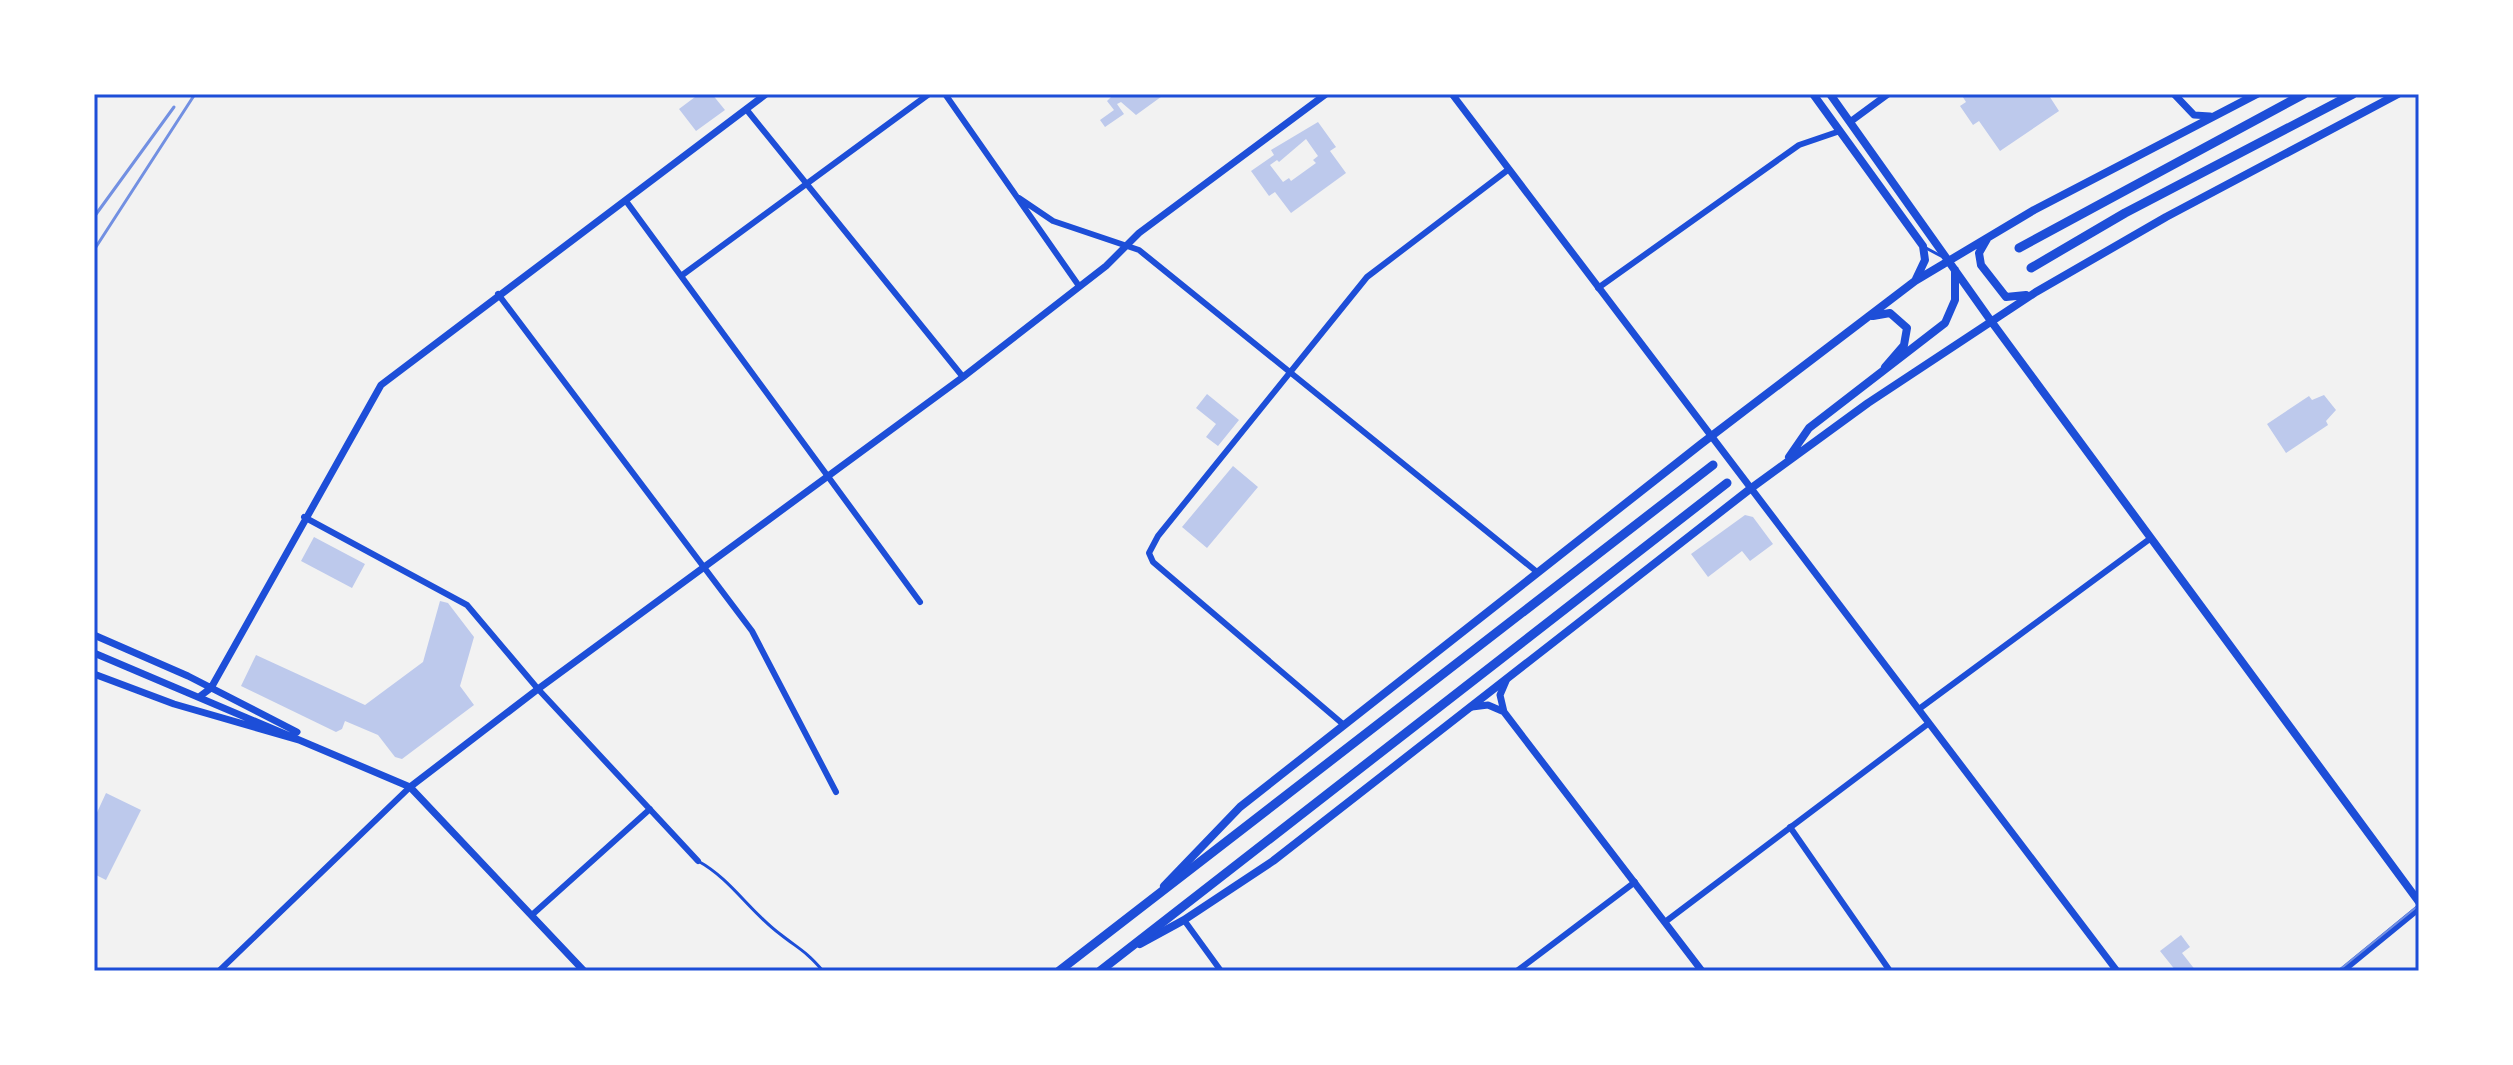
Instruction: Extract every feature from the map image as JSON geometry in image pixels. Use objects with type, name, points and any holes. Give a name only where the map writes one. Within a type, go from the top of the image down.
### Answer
[{"type":"main road","points":[[1813,94],[1923,246],[1925,260],[1915,281]]},
{"type":"main road","points":[[1830,94],[1991,321],[2419,905]]},
{"type":"main road","points":[[1153,898],[1227,819],[1537,572],[1915,281],[1990,235],[2257,94]]},
{"type":"main road","points":[[2019,248],[2304,94]]},
{"type":"main road","points":[[2031,268],[2125,213],[2353,94]]},
{"type":"main road","points":[[1129,950],[1184,920],[1273,861],[1750,489],[1991,321],[2166,217],[2398,94]]},
{"type":"main road","points":[[1990,235],[1982,246],[1980,260],[2001,293],[2011,299],[2036,292]]},
{"type":"main road","points":[[1784,464],[1809,428],[1945,323],[1955,300],[1955,270]]},
{"type":"main road","points":[[1852,328],[1879,313],[1890,313],[1904,322],[1907,335],[1904,345],[1876,378]]},
{"type":"main road","points":[[1059,971],[1713,465]]},
{"type":"main road","points":[[1100,971],[1727,483]]},
{"type":"street","points":[[199,697],[211,688],[304,517],[381,385],[766,94]]},
{"type":"street","points":[[681,276],[929,94]]},
{"type":"street","points":[[945,94],[1079,286]]},
{"type":"street","points":[[219,971],[410,787],[704,565],[963,377],[1129,244],[1326,94]]},
{"type":"street","points":[[1452,94],[2117,971]]},
{"type":"street","points":[[1850,122],[1888,94]]},
{"type":"street","points":[[2174,94],[2194,115],[2220,113]]},
{"type":"street","points":[[746,109],[963,377]]},
{"type":"street","points":[[1598,288],[1799,145],[1840,131]]},
{"type":"street","points":[[1344,725],[1150,557],[1158,536],[1367,277],[1509,169]]},
{"type":"street","points":[[1019,198],[1053,221],[1129,244],[1537,572]]},
{"type":"street","points":[[626,201],[830,475],[920,602]]},
{"type":"street","points":[[498,294],[752,631],[836,792]]},
{"type":"street","points":[[304,517],[456,596],[698,861]]},
{"type":"street","points":[[1919,709],[2151,538]]},
{"type":"street","points":[[94,635],[211,688],[291,728],[308,741]]},
{"type":"street","points":[[94,653],[308,741],[410,787],[584,971]]},
{"type":"street","points":[[94,674],[174,704],[279,737],[308,741]]},
{"type":"street","points":[[1507,679],[1500,695],[1504,712],[1702,971]]},
{"type":"street","points":[[1470,708],[1488,705],[1504,712]]},
{"type":"street","points":[[1665,922],[1929,723]]},
{"type":"street","points":[[533,914],[650,809]]},
{"type":"street","points":[[1790,827],[1890,971]]},
{"type":"street","points":[[1517,971],[1635,882]]},
{"type":"street","points":[[2342,971],[2419,905]]},
{"type":"street","points":[[1184,920],[1221,971]]},
{"type":"lane","points":[[1923,246],[1948,260]]},
{"type":"lane","points":[[698,861],[714,870],[780,934],[800,945],[823,971]]},
{"type":"building","points":[[699,94],[712,94],[725,110],[696,131],[679,109]]},
{"type":"building","points":[[1114,94],[1165,94],[1136,115],[1121,102],[1117,104],[1124,114],[1105,127],[1100,120],[1114,110],[1107,101]]},
{"type":"building","points":[[1961,94],[2048,94],[2059,111],[2000,151],[1979,121],[1973,125],[1960,106],[1966,102]]},
{"type":"building","points":[[1318,122],[1336,147],[1330,151],[1346,173],[1291,213],[1275,192],[1269,196],[1251,171],[1274,155],[1271,150]],"holes":[[[1306,139],[1318,156],[1313,160],[1316,163],[1291,181],[1289,178],[1283,182],[1270,165],[1277,160],[1279,162]]]},
{"type":"building","points":[[1207,394],[1239,420],[1218,446],[1206,437],[1216,424],[1196,408]]},
{"type":"building","points":[[2324,395],[2336,410],[2326,421],[2328,425],[2286,453],[2267,424],[2309,396],[2312,400]]},
{"type":"building","points":[[1233,466],[1258,487],[1207,548],[1182,527]]},
{"type":"building","points":[[1745,515],[1753,517],[1773,544],[1750,561],[1742,551],[1708,577],[1691,554]]},
{"type":"building","points":[[314,537],[365,564],[352,588],[301,561]]},
{"type":"building","points":[[440,601],[448,603],[474,637],[460,686],[474,705],[402,759],[395,757],[378,735],[345,721],[342,729],[336,732],[241,686],[256,655],[365,705],[423,662]]},
{"type":"building","points":[[106,793],[141,810],[106,880],[94,874],[94,819]]},
{"type":"building","points":[[2181,935],[2190,947],[2182,953],[2196,971],[2176,971],[2160,951]]},
{"type":"tram line","points":[[2338,971],[2419,905]]},
{"type":"railway","points":[[94,250],[195,94]]},
{"type":"railway","points":[[94,217],[174,107]]}]
